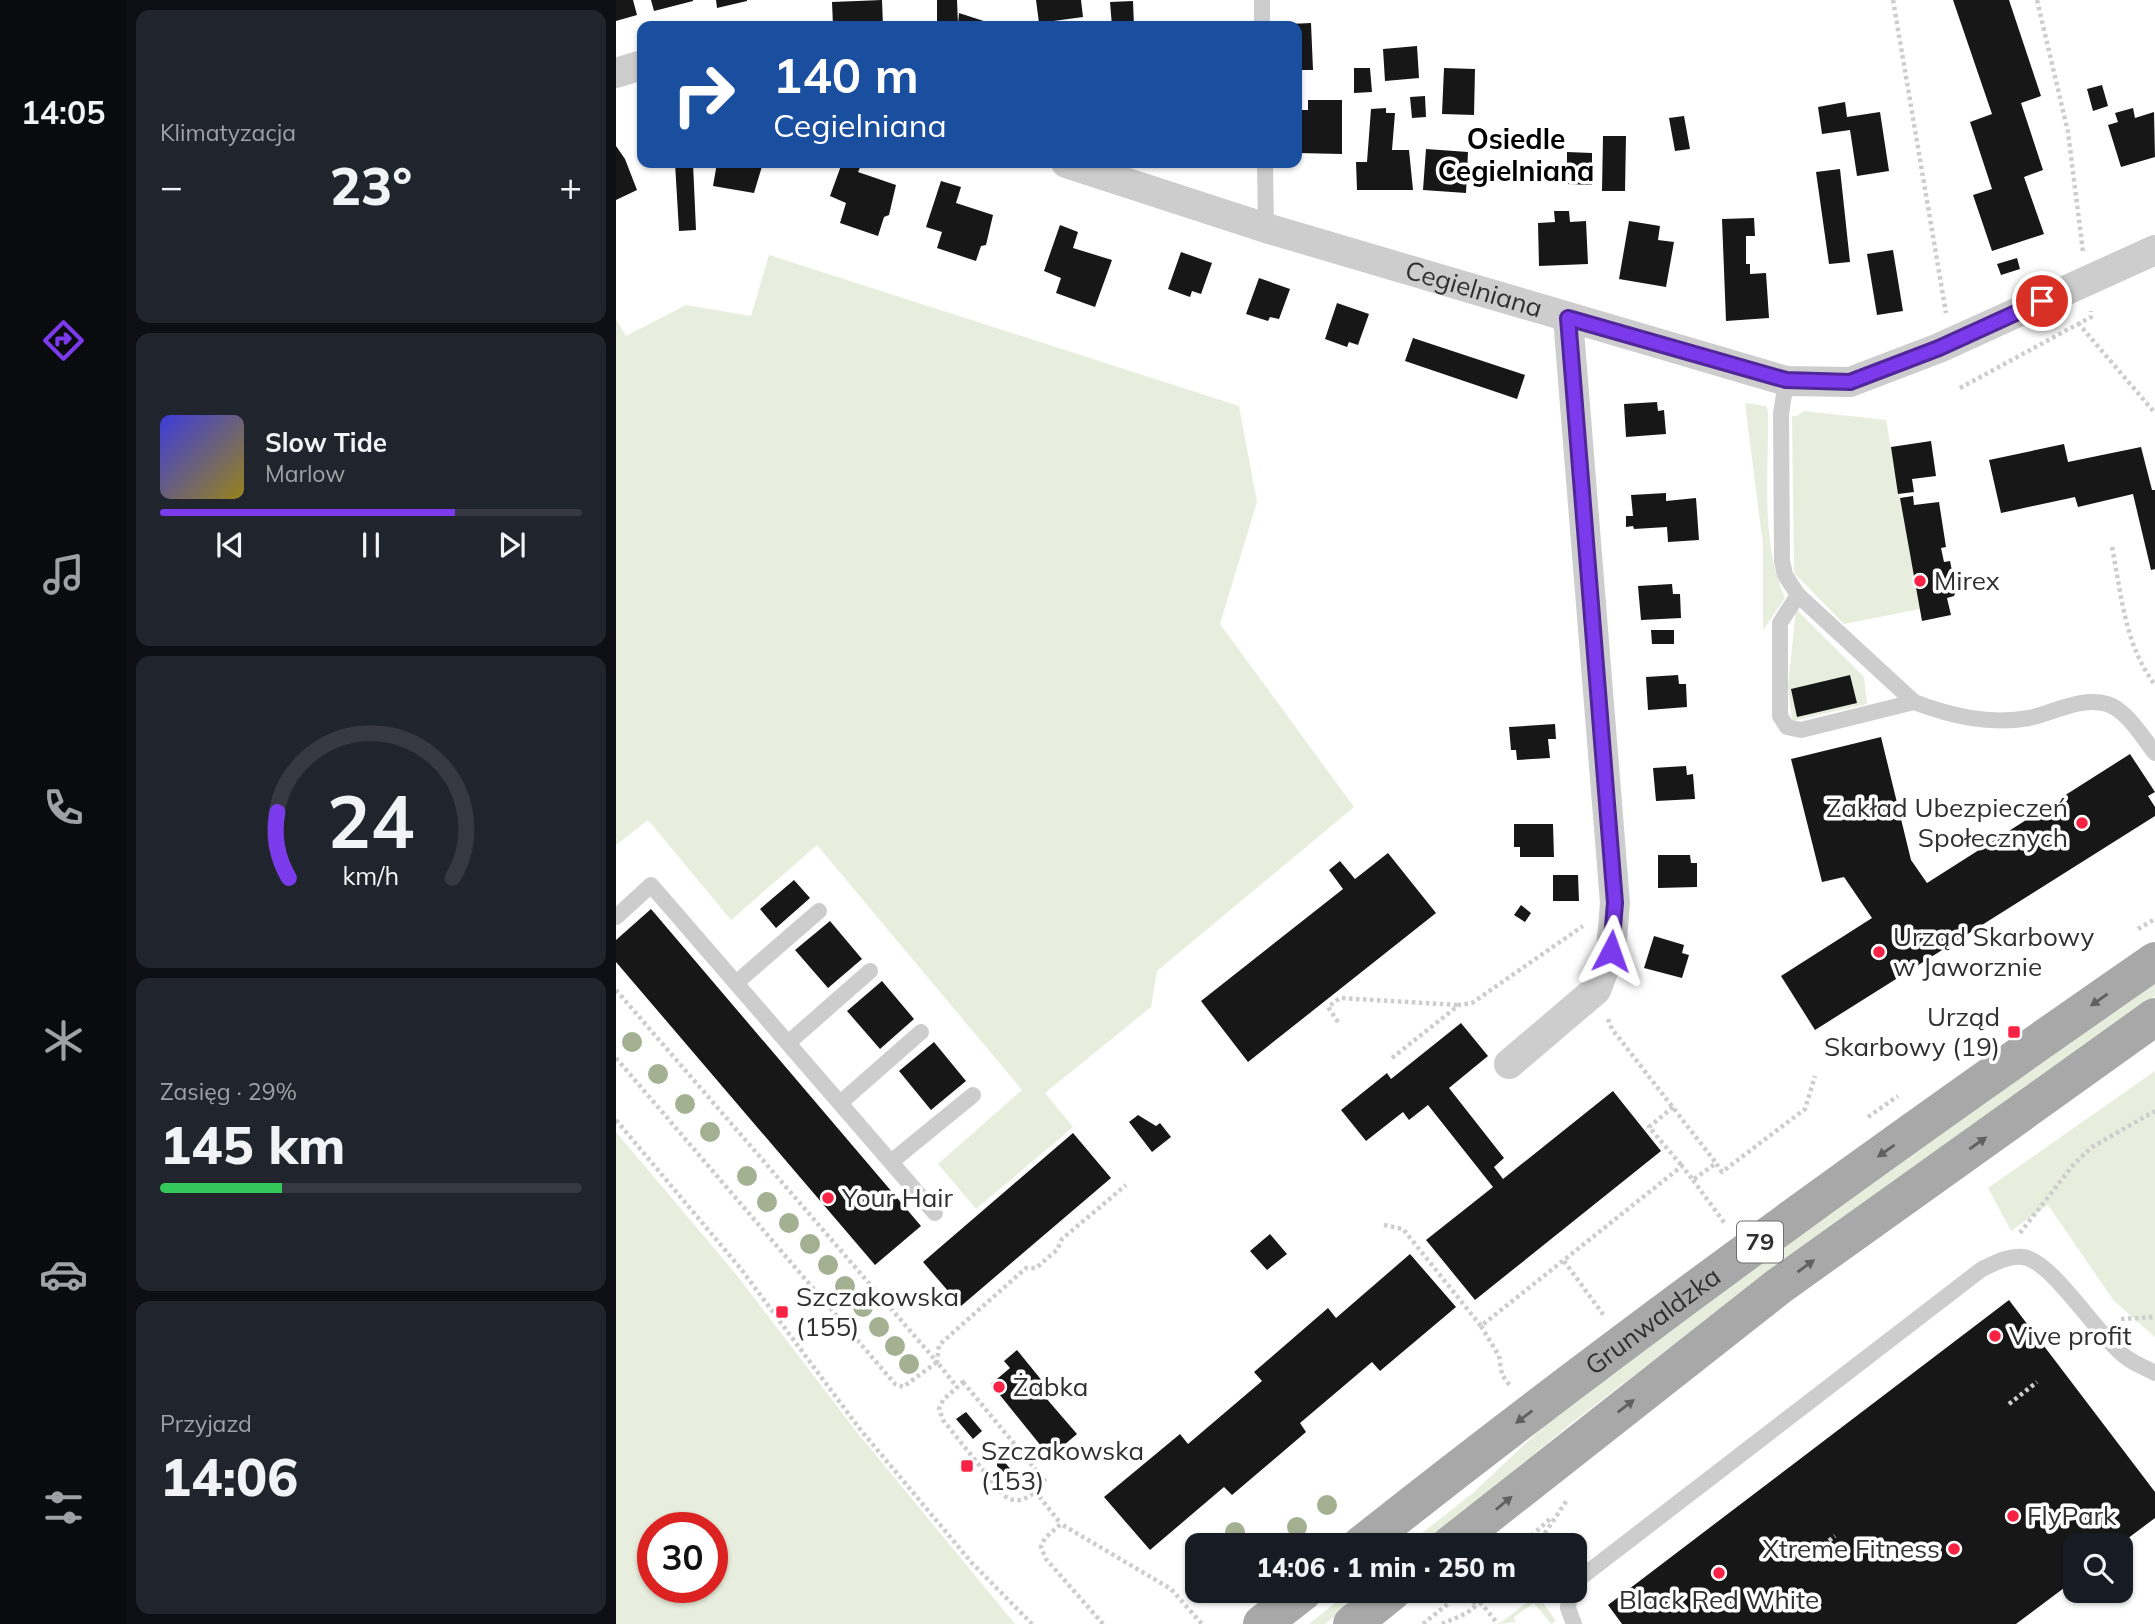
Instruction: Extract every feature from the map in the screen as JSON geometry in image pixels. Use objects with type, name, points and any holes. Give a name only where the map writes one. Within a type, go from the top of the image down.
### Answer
[{"type":"main road","name":"Grunwaldzka","points":[[1376,1533],[1532,1411],[1743,1255],[2155,961]]},
{"type":"main road","name":"Grunwaldzka","points":[[1465,1533],[1768,1294],[2155,1017]]},
{"type":"main road","points":[[1262,1624],[1289,1603]]},
{"type":"main road","points":[[1352,1624],[1378,1603]]},
{"type":"street","points":[[616,73],[637,67]]},
{"type":"street","name":"Cegielniana","points":[[1081,168],[1266,228],[1786,380],[1850,382],[2089,292],[2155,250]]},
{"type":"street","points":[[1509,1064],[1596,990],[1611,951],[1615,903],[1568,318]]},
{"type":"lane","points":[[1262,0],[1262,21]]},
{"type":"lane","points":[[1265,168],[1266,228]]},
{"type":"lane","points":[[1786,380],[1781,414],[1782,553],[1785,575],[1798,594],[1914,702],[1946,714],[1992,721],[2029,718],[2093,701],[2110,704],[2130,722],[2155,753]]},
{"type":"lane","points":[[1798,594],[1780,623],[1780,716],[1787,727],[1801,730],[1914,702]]},
{"type":"lane","points":[[616,916],[651,886],[935,1213]]},
{"type":"lane","points":[[736,983],[819,911]]},
{"type":"lane","points":[[788,1044],[870,971]]},
{"type":"lane","points":[[840,1103],[921,1032]]},
{"type":"lane","points":[[891,1162],[973,1095]]},
{"type":"lane","points":[[1587,1573],[1960,1286],[2000,1260],[2022,1257],[2039,1263],[2089,1321],[2127,1358],[2155,1373]]},
{"type":"lane","points":[[1569,1603],[1574,1624]]},
{"type":"path","points":[[1893,0],[1951,342]]},
{"type":"path","points":[[1960,388],[2091,317],[2068,132],[2037,0]]},
{"type":"path","points":[[2078,323],[2155,413]]},
{"type":"path","points":[[2112,547],[2130,640],[2136,659],[2155,685]]},
{"type":"path","points":[[1338,1022],[1328,1007],[1340,998],[1459,1005],[1472,1003],[1591,921]]},
{"type":"path","points":[[616,990],[957,1387]]},
{"type":"path","points":[[1392,1058],[1459,1005]]},
{"type":"path","points":[[1612,1029],[1722,1172],[1805,1109],[1815,1076]]},
{"type":"path","points":[[616,1058],[895,1384],[904,1387],[937,1362],[939,1345],[1026,1268],[1036,1268],[1057,1250],[1062,1238],[1126,1185]]},
{"type":"path","points":[[1672,1107],[1649,1127],[1727,1227]]},
{"type":"path","points":[[2000,1260],[2074,1164],[2092,1147],[2155,1111]]},
{"type":"path","points":[[616,1120],[741,1269],[877,1449],[971,1563],[1032,1624]]},
{"type":"path","points":[[1693,1180],[1716,1163]]},
{"type":"path","points":[[1481,1326],[1682,1166]]},
{"type":"path","points":[[1384,1225],[1404,1229],[1481,1326],[1499,1356],[1502,1375],[1518,1396]]},
{"type":"path","points":[[1564,1261],[1612,1326]]},
{"type":"path","points":[[962,1382],[1046,1482],[1034,1491],[1024,1501],[1012,1501],[1003,1495],[943,1420],[939,1409],[943,1400],[962,1382]]},
{"type":"path","points":[[2009,1404],[2038,1382]]},
{"type":"path","points":[[1034,1491],[1061,1524],[1171,1589],[1202,1624]]},
{"type":"path","points":[[1535,1533],[1553,1517],[1543,1533]]},
{"type":"path","points":[[1061,1524],[1045,1538],[1041,1547],[1046,1559],[1103,1624]]},
{"type":"path","points":[[1807,1558],[1835,1536]]},
{"type":"path","points":[[1423,1624],[1449,1603]]},
{"type":"path","points":[[1442,1624],[1478,1604],[1498,1624]]},
{"type":"green space","points":[[769,255],[1239,406],[1257,502],[1220,624],[1354,807],[1157,971],[1151,1007],[1045,1093],[1073,1127],[976,1209],[938,1164],[1022,1090],[817,845],[731,920],[648,820],[616,845],[616,319],[626,336],[686,305],[751,316]]},
{"type":"green space","points":[[1745,403],[1766,406],[1768,412],[1769,530],[1777,576],[1785,598],[1763,630],[1763,545]]},
{"type":"green space","points":[[1804,411],[1886,420],[1920,609],[1844,624],[1794,573],[1792,416]]},
{"type":"green space","points":[[1796,609],[1864,677],[1867,704],[1792,721],[1788,686]]},
{"type":"green space","points":[[2155,981],[2155,996],[1732,1300],[1573,1422],[1438,1533],[1422,1533],[1474,1492],[1541,1429],[1723,1288]]},
{"type":"green space","points":[[2155,1071],[2155,1337],[2114,1301],[2048,1205],[2011,1231],[1988,1188]]},
{"type":"green space","points":[[616,1132],[735,1273],[856,1431],[1015,1624],[616,1624]]},
{"type":"green space","points":[[1335,1603],[1351,1603],[1325,1624],[1309,1624]]},
{"type":"green space","points":[[1526,1603],[1534,1603],[1514,1617],[1516,1622],[1499,1624]]},
{"type":"green space","points":[[1534,1603],[1543,1603],[1556,1621],[1551,1624]]},
{"type":"building","points":[[616,0],[633,0],[637,15],[616,21]]},
{"type":"building","points":[[651,0],[693,0],[693,1],[654,11]]},
{"type":"building","points":[[716,0],[747,0],[747,1],[717,8]]},
{"type":"building","points":[[882,0],[883,21],[833,21],[832,2]]},
{"type":"building","points":[[937,0],[957,0],[958,21],[937,21]]},
{"type":"building","points":[[1036,0],[1081,0],[1083,17],[1039,21]]},
{"type":"building","points":[[1953,0],[2009,0],[2041,96],[2021,103],[2043,170],[2024,177],[2044,234],[1992,251],[1973,195],[1992,189],[1970,122],[1992,114]]},
{"type":"building","points":[[1133,1],[1134,21],[1112,21],[1110,2]]},
{"type":"building","points":[[959,13],[984,21],[958,21]]},
{"type":"building","points":[[1302,23],[1311,23],[1313,70],[1302,70]]},
{"type":"building","points":[[1417,46],[1419,78],[1385,81],[1383,49]]},
{"type":"building","points":[[1354,68],[1370,68],[1372,92],[1354,93]]},
{"type":"building","points":[[1444,68],[1475,69],[1474,115],[1442,114]]},
{"type":"building","points":[[2102,85],[2108,106],[2093,111],[2087,89]]},
{"type":"building","points":[[1425,96],[1426,117],[1412,118],[1410,97]]},
{"type":"building","points":[[1308,100],[1342,100],[1342,154],[1302,153],[1302,110],[1308,110]]},
{"type":"building","points":[[1845,102],[1847,117],[1880,112],[1889,171],[1857,176],[1850,130],[1822,134],[1818,107]]},
{"type":"building","points":[[1386,108],[1386,113],[1395,113],[1392,150],[1409,150],[1413,190],[1357,190],[1356,162],[1367,162],[1371,109]]},
{"type":"building","points":[[2133,108],[2135,118],[2154,112],[2155,157],[2121,167],[2108,125],[2118,122],[2115,113]]},
{"type":"building","points":[[1684,116],[1690,149],[1675,151],[1669,118]]},
{"type":"building","points":[[1603,136],[1626,136],[1625,191],[1602,191]]},
{"type":"building","points":[[616,146],[625,159],[637,190],[616,200]]},
{"type":"building","points":[[1426,149],[1468,152],[1466,193],[1423,190]]},
{"type":"building","points":[[1567,152],[1592,153],[1592,185],[1567,184]]},
{"type":"building","points":[[675,168],[693,168],[696,230],[679,231]]},
{"type":"building","points":[[716,168],[762,168],[754,193],[713,186]]},
{"type":"building","points":[[840,168],[860,168],[858,172],[896,185],[889,215],[884,217],[878,236],[840,223],[846,203],[830,196]]},
{"type":"building","points":[[1840,169],[1850,262],[1829,264],[1816,172]]},
{"type":"building","points":[[941,181],[961,187],[956,203],[993,215],[986,245],[981,246],[976,261],[937,248],[942,232],[926,227]]},
{"type":"building","points":[[1554,211],[1569,211],[1570,222],[1586,221],[1588,264],[1539,266],[1538,223],[1555,222]]},
{"type":"building","points":[[1754,218],[1755,236],[1746,236],[1746,264],[1750,264],[1750,274],[1766,273],[1769,318],[1726,321],[1722,219]]},
{"type":"building","points":[[1629,221],[1660,226],[1658,240],[1674,242],[1666,287],[1619,279]]},
{"type":"building","points":[[1060,225],[1078,232],[1073,248],[1112,260],[1095,307],[1056,293],[1061,278],[1044,271]]},
{"type":"building","points":[[1893,250],[1903,311],[1877,315],[1867,254]]},
{"type":"building","points":[[1181,252],[1212,263],[1201,294],[1192,291],[1190,297],[1168,289]]},
{"type":"building","points":[[2017,258],[2020,269],[2001,275],[1997,264]]},
{"type":"building","points":[[1259,278],[1290,289],[1279,319],[1270,317],[1268,321],[1246,314]]},
{"type":"building","points":[[1337,303],[1369,314],[1358,345],[1349,342],[1347,347],[1325,339]]},
{"type":"building","points":[[1413,338],[1525,375],[1517,399],[1405,361]]},
{"type":"building","points":[[1657,402],[1658,411],[1664,410],[1666,434],[1626,437],[1624,404]]},
{"type":"building","points":[[1931,441],[1936,476],[1912,479],[1914,492],[1898,494],[1891,447]]},
{"type":"building","points":[[2064,444],[2068,462],[2141,447],[2152,490],[2155,490],[2155,569],[2151,570],[2133,494],[2078,507],[2075,497],[2001,513],[1989,460]]},
{"type":"building","points":[[1666,493],[1666,501],[1696,498],[1699,540],[1668,542],[1667,527],[1626,527],[1626,516],[1633,516],[1631,495]]},
{"type":"building","points":[[1913,496],[1914,505],[1939,502],[1946,547],[1941,548],[1944,562],[1950,561],[1956,591],[1954,596],[1947,598],[1951,615],[1922,621],[1900,498]]},
{"type":"building","points":[[1672,584],[1673,594],[1680,594],[1681,618],[1641,620],[1638,586]]},
{"type":"building","points":[[1651,630],[1674,630],[1674,644],[1652,644]]},
{"type":"building","points":[[1678,675],[1679,684],[1686,684],[1687,707],[1648,710],[1646,677]]},
{"type":"building","points":[[1850,675],[1857,703],[1797,717],[1791,689]]},
{"type":"building","points":[[1555,724],[1556,739],[1548,739],[1550,758],[1517,760],[1516,750],[1511,750],[1509,727]]},
{"type":"building","points":[[1881,737],[1911,860],[1927,883],[2130,754],[2155,792],[2148,796],[2155,807],[2155,816],[1815,1030],[1781,976],[1872,918],[1844,877],[1822,882],[1791,759]]},
{"type":"building","points":[[1686,766],[1687,775],[1693,774],[1695,799],[1656,801],[1653,768]]},
{"type":"building","points":[[1514,824],[1553,824],[1554,857],[1520,857],[1520,847],[1514,847]]},
{"type":"building","points":[[1388,853],[1436,913],[1248,1062],[1201,1001],[1343,889],[1329,870],[1340,861],[1355,879]]},
{"type":"building","points":[[1658,855],[1690,855],[1691,863],[1697,863],[1697,887],[1658,888]]},
{"type":"building","points":[[1553,875],[1578,875],[1579,901],[1553,901]]},
{"type":"building","points":[[794,880],[810,898],[776,928],[760,909]]},
{"type":"building","points":[[1521,905],[1531,913],[1525,922],[1514,915]]},
{"type":"building","points":[[651,909],[921,1226],[875,1265],[616,962],[616,940]]},
{"type":"building","points":[[830,921],[862,959],[828,988],[795,950]]},
{"type":"building","points":[[1654,936],[1684,945],[1682,953],[1689,955],[1682,978],[1644,968]]},
{"type":"building","points":[[882,981],[914,1019],[880,1049],[847,1011]]},
{"type":"building","points":[[1461,1023],[1488,1056],[1449,1088],[1504,1158],[1494,1167],[1503,1179],[1613,1091],[1661,1151],[1475,1300],[1426,1240],[1493,1187],[1428,1105],[1409,1120],[1403,1112],[1366,1141],[1341,1110],[1387,1073],[1391,1079]]},
{"type":"building","points":[[934,1042],[966,1081],[931,1110],[899,1071]]},
{"type":"building","points":[[1138,1115],[1156,1126],[1160,1123],[1171,1137],[1152,1152],[1129,1122]]},
{"type":"building","points":[[1073,1133],[1111,1178],[961,1306],[923,1262]]},
{"type":"building","points":[[1270,1234],[1287,1254],[1267,1270],[1250,1251]]},
{"type":"building","points":[[1410,1254],[1456,1307],[1380,1371],[1372,1362],[1300,1423],[1306,1432],[1232,1495],[1224,1487],[1150,1550],[1104,1497],[1180,1434],[1188,1444],[1262,1381],[1254,1372],[1328,1308],[1336,1318]]},
{"type":"building","points":[[2009,1300],[2155,1492],[2155,1518],[2133,1534],[2063,1533],[2063,1589],[2016,1624],[1622,1624],[1608,1605]]},
{"type":"building","points":[[1017,1350],[1052,1393],[1046,1398],[1077,1434],[1050,1457],[991,1384],[1010,1368],[1004,1361]]},
{"type":"building","points":[[966,1412],[982,1431],[973,1439],[956,1419]]},
{"type":"building","points":[[1003,1460],[1012,1471],[1009,1477],[997,1466],[997,1463]]},
{"type":"place","name":"Mirex","points":[[1920,581]]},
{"type":"place","name":"Zakład Ubezpieczeń Społecznych","points":[[2082,823]]},
{"type":"place","name":"Urząd Skarbowy w Jaworznie","points":[[1879,952]]},
{"type":"place","name":"Urząd Skarbowy (19)","points":[[2014,1032]]},
{"type":"place","name":"Your Hair","points":[[828,1198]]},
{"type":"place","name":"Szczakowska (155)","points":[[782,1312]]},
{"type":"place","name":"Vive profit","points":[[1995,1336]]},
{"type":"place","name":"Żabka","points":[[999,1387]]},
{"type":"place","name":"Szczakowska (153)","points":[[967,1466]]},
{"type":"place","name":"FlyPark","points":[[2013,1516]]},
{"type":"place","name":"Xtreme Fitness","points":[[1954,1549]]},
{"type":"place","name":"Black Red White","points":[[1719,1573]]},
{"type":"district","name":"Osiedle Cegielniana","points":[[1516,155]]},
{"type":"route","points":[[1611,951],[1615,903],[1568,318],[1786,380],[1850,382],[1939,348],[2042,301]]}]
